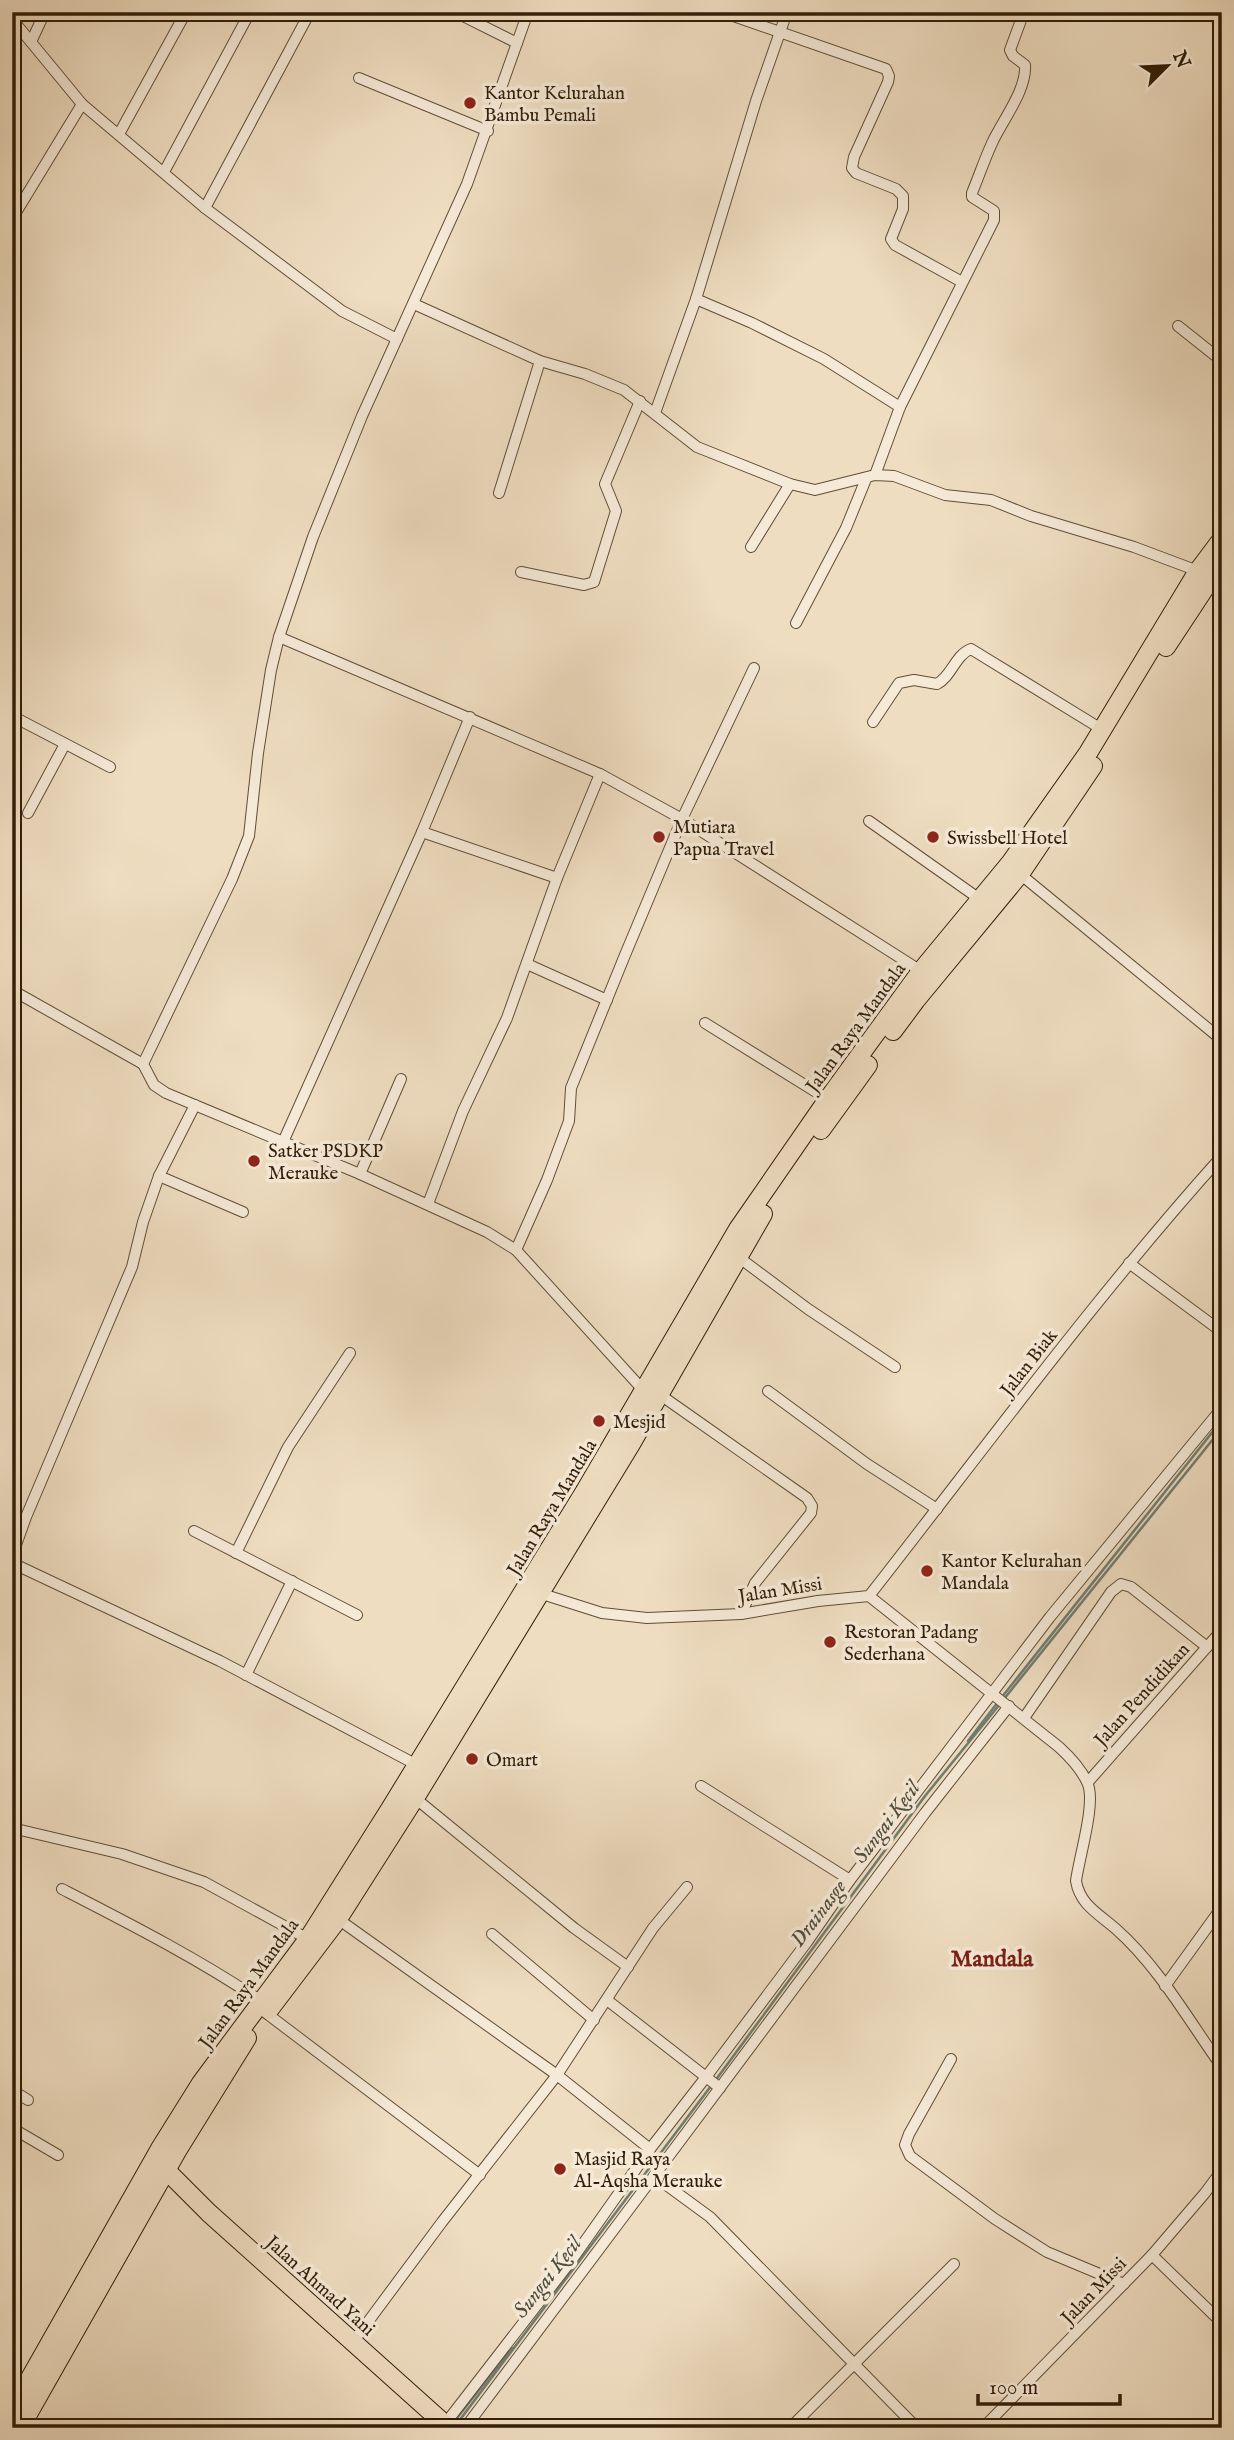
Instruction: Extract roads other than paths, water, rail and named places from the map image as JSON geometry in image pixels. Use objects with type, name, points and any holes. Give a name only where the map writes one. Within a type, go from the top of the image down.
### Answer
[{"type":"highway","name":"Jalan Raya Mandala","points":[[12,2410],[159,2168],[242,2045],[308,1939],[396,1813],[415,1798],[631,1444],[652,1393],[738,1229],[833,1103],[1020,874],[1080,786],[1198,571],[1222,539]]},
{"type":"highway","name":"Jalan Raya Mandala","points":[[264,2007],[338,1919],[396,1813],[417,1765],[833,1103],[921,971],[982,901],[1011,862],[1222,562]]},
{"type":"highway","name":"Jalan Raya Mandala","points":[[20,2428],[159,2168]]},
{"type":"highway","name":"Jalan Ahmad Yani","points":[[159,2168],[451,2426]]},
{"type":"street","points":[[31,41],[45,12]]},
{"type":"street","points":[[119,134],[186,12]]},
{"type":"street","points":[[164,172],[250,12]]},
{"type":"street","points":[[205,208],[310,12]]},
{"type":"street","points":[[455,12],[517,43]]},
{"type":"street","points":[[143,1063],[232,879],[248,836],[259,741],[279,637],[313,537],[462,195],[488,131],[528,12]]},
{"type":"street","points":[[722,12],[886,69],[888,82],[854,157],[852,168],[856,173],[896,189],[903,196],[903,209],[891,239],[895,245],[962,282]]},
{"type":"street","points":[[655,413],[696,299],[756,101],[787,12]]},
{"type":"street","points":[[796,623],[846,528],[900,407],[995,216],[992,208],[972,197],[972,193],[994,138],[1006,119],[1024,77],[1025,65],[1013,56],[1010,50],[1024,12]]},
{"type":"street","points":[[12,19],[82,104],[205,208],[342,311],[397,339]]},
{"type":"street","points":[[359,78],[488,131]]},
{"type":"street","points":[[12,219],[82,104]]},
{"type":"street","points":[[696,299],[824,359],[900,407]]},
{"type":"street","points":[[414,304],[540,361],[607,382],[640,401],[697,447],[790,484],[815,490],[870,477],[894,476],[945,495],[991,500],[1031,516],[1134,547],[1198,571]]},
{"type":"street","points":[[1178,326],[1222,361]]},
{"type":"street","points":[[499,493],[540,361]]},
{"type":"street","points":[[521,572],[584,585],[594,582],[616,511],[614,503],[607,495],[605,484],[640,401]]},
{"type":"street","points":[[751,547],[790,484]]},
{"type":"street","points":[[279,637],[600,774],[682,819],[921,971]]},
{"type":"street","points":[[873,722],[899,683],[914,680],[937,684],[963,653],[971,649],[1103,730]]},
{"type":"street","points":[[516,1250],[569,1121],[571,1088],[682,819],[754,668]]},
{"type":"street","points":[[12,716],[110,767]]},
{"type":"street","points":[[283,1142],[470,718]]},
{"type":"street","points":[[28,813],[65,744]]},
{"type":"street","points":[[428,1204],[463,1111],[507,1018],[557,878],[600,774]]},
{"type":"street","points":[[869,821],[982,901]]},
{"type":"street","points":[[422,832],[557,878]]},
{"type":"street","points":[[1020,874],[1222,1040]]},
{"type":"street","points":[[527,964],[607,1000]]},
{"type":"street","points":[[12,990],[143,1063],[159,1089],[428,1204],[487,1232],[516,1250],[652,1393],[807,1498],[813,1506],[811,1513],[755,1583],[741,1614]]},
{"type":"street","points":[[705,1023],[833,1103]]},
{"type":"street","points":[[360,1174],[401,1079]]},
{"type":"street","points":[[12,1556],[132,1267],[159,1176],[195,1105]]},
{"type":"street","name":"Jalan Biak","points":[[869,1596],[1033,1382],[1155,1230],[1222,1156]]},
{"type":"street","points":[[159,1176],[243,1212]]},
{"type":"street","points":[[737,1256],[808,1310],[895,1367]]},
{"type":"street","points":[[1129,1264],[1222,1332]]},
{"type":"street","points":[[236,1553],[288,1447],[349,1353]]},
{"type":"street","points":[[768,1391],[867,1464],[937,1509]]},
{"type":"street","points":[[451,2426],[650,2149],[713,2082],[925,1813],[1058,1607],[1222,1408]]},
{"type":"street","points":[[194,1531],[357,1615]]},
{"type":"street","points":[[12,1563],[246,1675],[417,1765]]},
{"type":"street","points":[[246,1675],[292,1581]]},
{"type":"street","points":[[1024,1718],[1111,1592],[1121,1584],[1131,1587],[1207,1647]]},
{"type":"street","name":"Jalan Missi","points":[[539,1593],[602,1613],[633,1618],[741,1614],[818,1601],[869,1596]]},
{"type":"street","points":[[869,1596],[1066,1753],[1088,1782],[1091,1798],[1076,1881],[1078,1892],[1085,1902],[1135,1948],[1222,2067]]},
{"type":"street","name":"Jalan Pendidikan","points":[[1088,1782],[1222,1630]]},
{"type":"street","points":[[451,2426],[654,2176],[713,2082],[850,1880],[1000,1699]]},
{"type":"street","points":[[701,1787],[850,1880]]},
{"type":"street","points":[[415,1798],[564,1920],[628,1967]]},
{"type":"street","points":[[12,1828],[122,1854],[204,1882],[308,1939]]},
{"type":"street","points":[[353,2342],[442,2222],[557,2076],[653,1928],[687,1887]]},
{"type":"street","points":[[62,1889],[215,1970],[480,2175]]},
{"type":"street","points":[[1165,1986],[1222,1907]]},
{"type":"street","points":[[338,1919],[557,2076],[650,2149]]},
{"type":"street","points":[[492,1934],[594,2020]]},
{"type":"street","points":[[607,2000],[713,2082]]},
{"type":"street","points":[[951,2059],[909,2134],[905,2145],[910,2156],[995,2220],[1047,2252],[1124,2284]]},
{"type":"street","points":[[12,2090],[28,2100]]},
{"type":"street","points":[[12,2128],[58,2155]]},
{"type":"street","name":"Jalan Missi","points":[[983,2428],[1152,2255],[1192,2210],[1222,2170]]},
{"type":"street","points":[[654,2176],[710,2217],[917,2428]]},
{"type":"street","points":[[1152,2255],[1222,2323]]},
{"type":"street","points":[[790,2428],[954,2264]]},
{"type":"waterway","name":"Sungai Kecil","points":[[1002,1697],[1222,1420]]},
{"type":"waterway","name":"Sungai Kecil","points":[[1004,1699],[1222,1428]]},
{"type":"waterway","name":"Sungai Kecil","points":[[968,1741],[998,1702]]},
{"type":"waterway","name":"Sungai Kecil","points":[[715,2081],[925,1796],[1000,1704]]},
{"type":"waterway","name":"Sungai Kecil","points":[[456,2425],[711,2086]]},
{"type":"waterway","name":"Sungai Kecil","points":[[457,2418],[512,2348]]},
{"type":"place","name":"Kantor Kelurahan Bambu Pemali","points":[[470,103]]},
{"type":"place","name":"Mutiara Papua Travel","points":[[659,837]]},
{"type":"place","name":"Swissbell Hotel","points":[[933,837]]},
{"type":"place","name":"Satker PSDKP Merauke","points":[[254,1161]]},
{"type":"place","name":"Mesjid","points":[[599,1421]]},
{"type":"place","name":"Kantor Kelurahan Mandala","points":[[927,1571]]},
{"type":"place","name":"Restoran Padang Sederhana","points":[[830,1642]]},
{"type":"place","name":"Omart","points":[[472,1759]]},
{"type":"place","name":"Masjid Raya Al-Aqsha Merauke","points":[[560,2169]]},
{"type":"district","name":"Mandala","points":[[992,1958]]},
{"type":"water label","name":"Drainasge","points":[[818,1913]]}]
